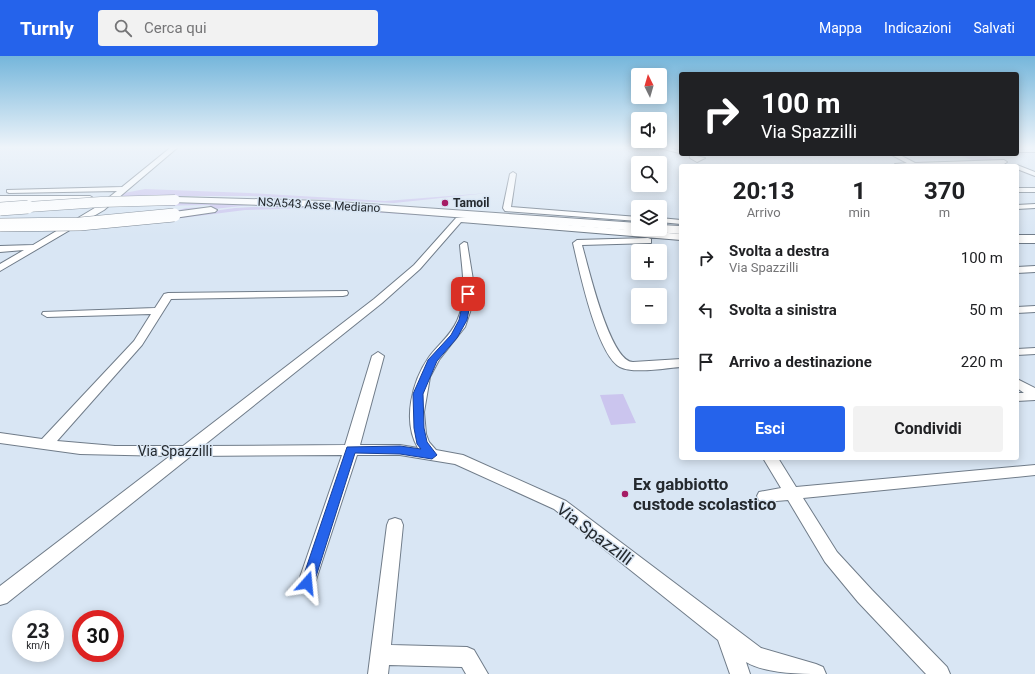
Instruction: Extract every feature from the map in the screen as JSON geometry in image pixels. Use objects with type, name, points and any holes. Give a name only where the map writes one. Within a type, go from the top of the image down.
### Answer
[{"type":"highway","name":"NSA543 Asse Mediano","points":[[0,208],[102,199],[264,198],[399,206],[631,223]]},
{"type":"highway","points":[[0,199],[102,199]]},
{"type":"highway","name":"NSA543 Asse Mediano","points":[[0,208],[178,199],[324,204],[631,226]]},
{"type":"highway","points":[[0,225],[80,224],[253,206],[324,204]]},
{"type":"highway","points":[[667,226],[679,227]]},
{"type":"highway","points":[[667,229],[679,230]]},
{"type":"highway","points":[[1019,235],[1035,236]]},
{"type":"highway","points":[[1019,239],[1035,239]]},
{"type":"street","points":[[0,268],[101,208],[140,177]]},
{"type":"street","points":[[512,177],[508,209],[631,218]]},
{"type":"street","points":[[9,191],[125,189]]},
{"type":"street","points":[[1019,190],[1035,190]]},
{"type":"street","points":[[1019,207],[1035,206]]},
{"type":"street","points":[[0,597],[378,301],[417,267],[459,220],[475,220],[677,238]]},
{"type":"street","points":[[667,221],[679,222]]},
{"type":"street","points":[[677,238],[576,243],[603,333],[621,362],[626,366],[679,362]]},
{"type":"street","points":[[432,455],[422,444],[419,428],[418,394],[433,360],[454,336],[465,315],[468,294],[464,245]]},
{"type":"street","points":[[0,249],[36,247]]},
{"type":"street","points":[[1019,270],[1035,269]]},
{"type":"street","points":[[46,444],[138,343],[151,324],[157,311],[168,296],[342,294]]},
{"type":"street","points":[[1019,310],[1035,309]]},
{"type":"street","points":[[47,314],[157,311]]},
{"type":"street","points":[[1019,352],[1035,351]]},
{"type":"street","points":[[307,583],[351,450],[378,356]]},
{"type":"street","points":[[1019,385],[1035,395]]},
{"type":"street","points":[[1019,397],[1035,395]]},
{"type":"street","name":"Via Spazzilli","points":[[0,438],[115,451],[187,452],[400,450],[458,458],[560,505],[756,657],[816,674]]},
{"type":"street","points":[[771,460],[832,557],[865,596],[940,674]]},
{"type":"street","points":[[765,496],[1035,470]]},
{"type":"street","points":[[395,525],[379,665],[467,657],[478,674]]},
{"type":"street","points":[[726,634],[740,674]]},
{"type":"shaded area","points":[[145,189],[385,201],[488,193],[394,203],[249,196],[120,196],[124,193]]},
{"type":"shaded area","points":[[196,201],[258,204],[162,215],[186,208],[209,207],[210,205],[147,206],[140,202]]},
{"type":"shaded area","points":[[312,206],[631,228],[631,232],[311,208],[245,210],[174,219],[177,216],[235,208]]},
{"type":"shaded area","points":[[667,231],[679,232],[679,236],[667,235]]},
{"type":"shaded area","points":[[623,394],[636,423],[611,425],[600,395]]},
{"type":"place","name":"Tamoil","points":[[445,203]]},
{"type":"place","name":"Ex gabbiotto custode scolastico","points":[[625,494]]},
{"type":"route","points":[[307,583],[351,450],[400,450],[432,455],[422,444],[417,404],[418,394],[433,360],[459,328],[467,308],[468,294]]}]
